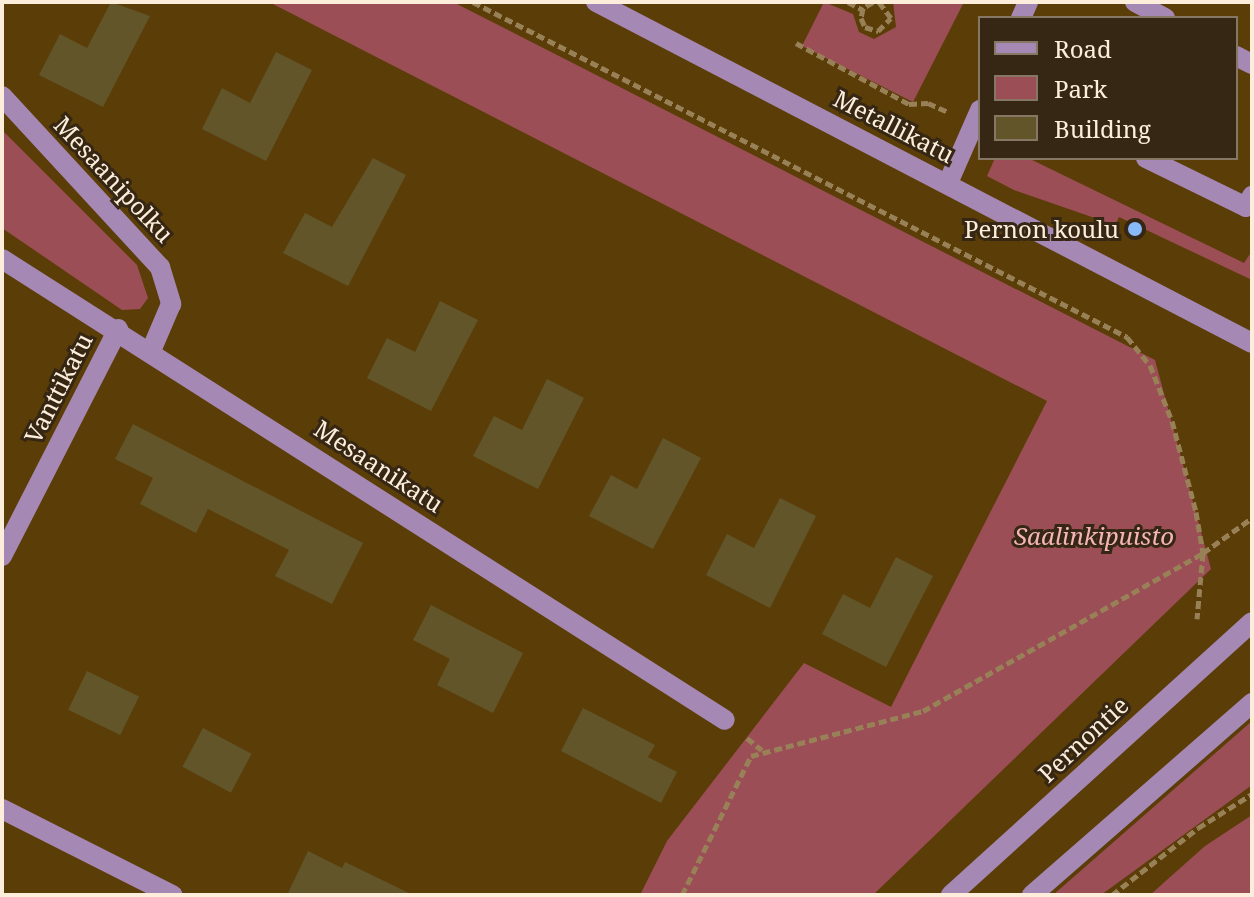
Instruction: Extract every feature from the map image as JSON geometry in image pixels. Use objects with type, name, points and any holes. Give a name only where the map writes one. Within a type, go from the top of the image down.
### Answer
[{"type":"street","name":"Metallikatu","points":[[596,2],[1252,343]]},
{"type":"street","points":[[1135,2],[1161,16]]},
{"type":"street","name":"Mesaanipolku","points":[[2,96],[160,267],[171,304],[151,351]]},
{"type":"street","points":[[948,183],[977,118]]},
{"type":"street","points":[[1150,160],[1246,207],[1252,196]]},
{"type":"street","name":"Mesaanikatu","points":[[2,259],[118,329],[725,720]]},
{"type":"street","name":"Vanttikatu","points":[[2,556],[118,329]]},
{"type":"street","name":"Pernontie","points":[[951,895],[1252,622]]},
{"type":"street","points":[[1032,895],[1252,703]]},
{"type":"street","points":[[2,809],[172,895]]},
{"type":"path","points":[[473,2],[1127,337],[1150,365],[1172,421],[1203,553],[1197,619]]},
{"type":"path","points":[[848,2],[863,10]]},
{"type":"path","points":[[863,10],[873,2]]},
{"type":"path","points":[[863,10],[865,27],[883,30],[891,18],[879,2]]},
{"type":"path","points":[[796,43],[909,104],[928,103],[977,118]]},
{"type":"path","points":[[682,895],[751,756],[923,711],[1203,553],[1252,518]]},
{"type":"path","points":[[1112,895],[1198,828],[1252,794]]},
{"type":"green space","name":"Saalinkipuisto","points":[[269,2],[453,2],[1155,360],[1211,569],[873,895],[640,895],[667,841],[804,663],[891,707],[1047,401]]},
{"type":"green space","points":[[824,2],[853,14],[859,32],[874,39],[896,27],[893,2],[964,2],[913,102],[802,46]]},
{"type":"green space","points":[[2,130],[137,265],[148,298],[140,309],[122,310],[2,228]]},
{"type":"green space","points":[[994,160],[1032,160],[1244,263],[1252,251],[1252,280],[1119,217],[1115,225],[1014,190],[987,176]]},
{"type":"green space","points":[[1252,721],[1252,785],[1101,895],[1053,895]]},
{"type":"green space","points":[[1252,815],[1252,895],[1150,895],[1205,846]]},
{"type":"building","points":[[111,2],[150,16],[103,107],[39,75],[60,34],[87,48]]},
{"type":"building","points":[[276,52],[312,70],[266,161],[202,129],[222,88],[250,103]]},
{"type":"building","points":[[373,158],[406,175],[348,286],[283,253],[305,213],[332,227]]},
{"type":"building","points":[[440,301],[478,320],[431,411],[367,378],[387,338],[415,352]]},
{"type":"building","points":[[547,379],[584,398],[538,489],[473,456],[494,416],[522,430]]},
{"type":"building","points":[[133,424],[363,543],[332,604],[275,576],[289,550],[208,509],[196,533],[140,504],[153,478],[115,459]]},
{"type":"building","points":[[663,438],[701,458],[653,549],[589,516],[611,475],[637,489]]},
{"type":"building","points":[[780,498],[816,516],[770,608],[706,575],[727,534],[754,548]]},
{"type":"building","points":[[896,557],[933,576],[886,667],[822,634],[843,594],[870,608]]},
{"type":"building","points":[[431,605],[523,653],[493,713],[437,685],[450,659],[413,640]]},
{"type":"building","points":[[87,671],[139,696],[120,735],[68,710]]},
{"type":"building","points":[[583,708],[655,745],[648,757],[677,772],[661,803],[561,751]]},
{"type":"building","points":[[203,728],[252,754],[231,793],[182,767]]},
{"type":"building","points":[[308,851],[342,868],[345,862],[413,895],[287,895]]},
{"type":"place","name":"Pernon koulu","points":[[1135,229]]}]
